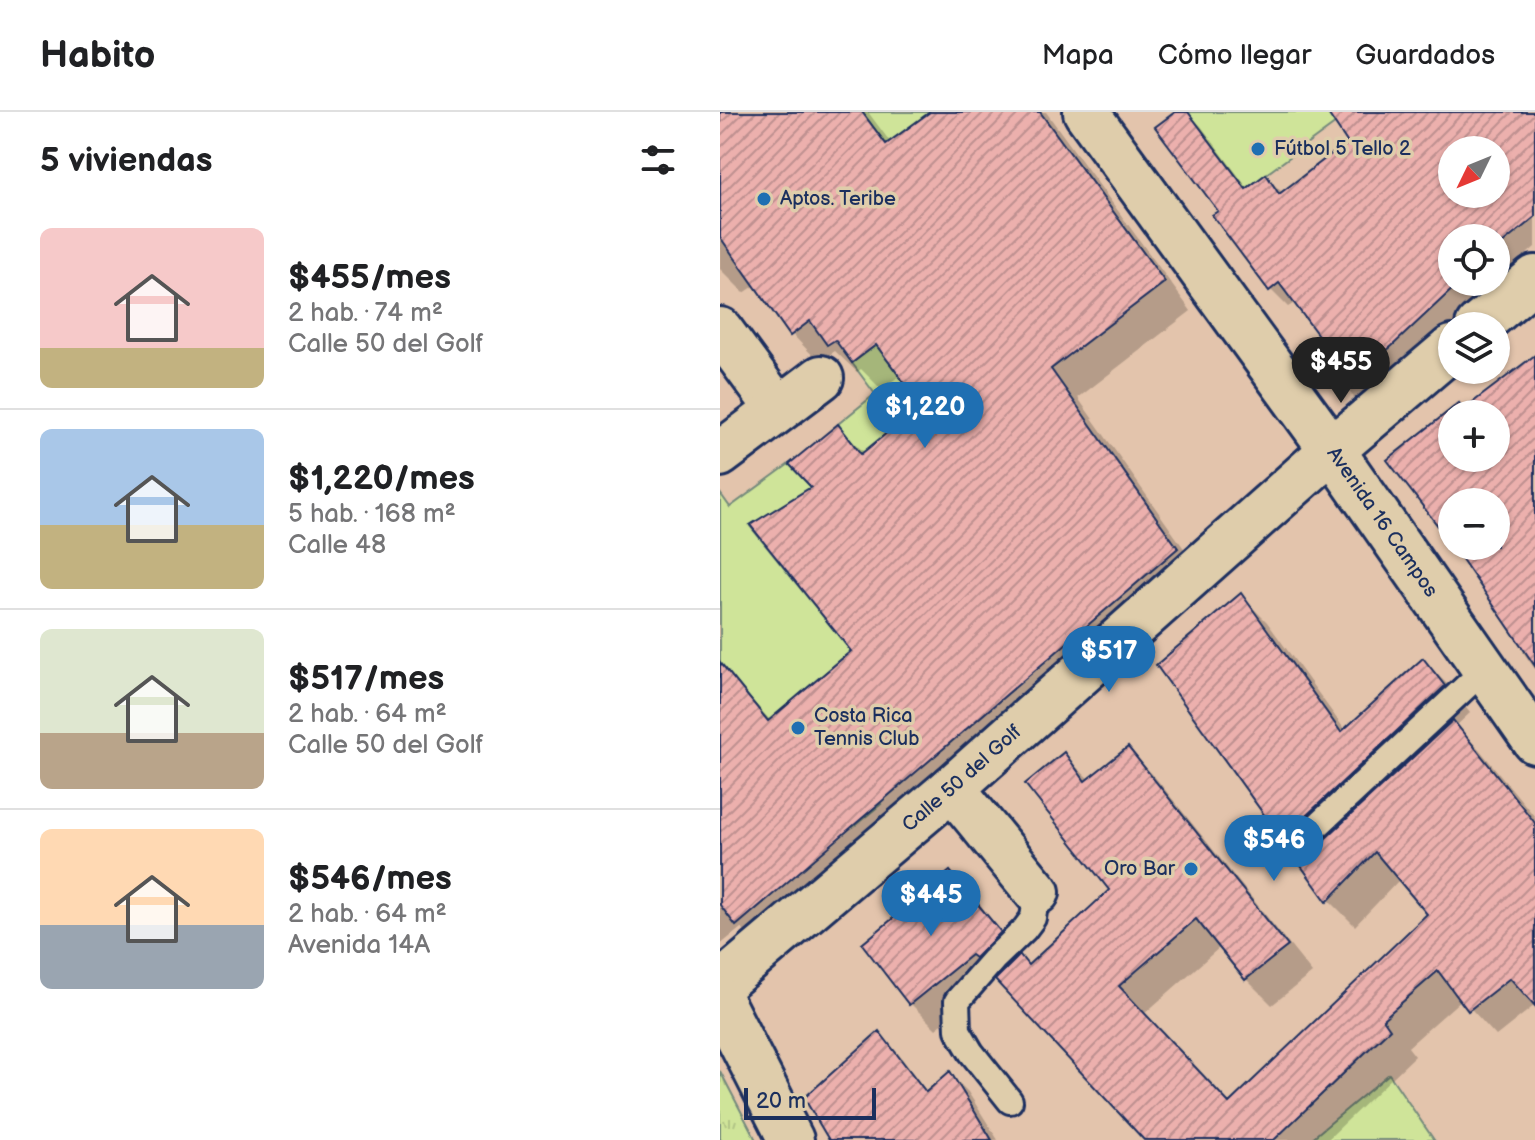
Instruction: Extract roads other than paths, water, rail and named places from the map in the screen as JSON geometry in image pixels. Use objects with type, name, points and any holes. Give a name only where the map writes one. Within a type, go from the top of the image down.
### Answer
[{"type":"street","name":"Avenida 16 Campos","points":[[1086,112],[1332,450],[1535,741]]},
{"type":"street","points":[[1495,312],[1535,278]]},
{"type":"street","points":[[720,330],[778,409]]},
{"type":"street","name":"Calle 50 del Golf","points":[[720,985],[952,788],[1332,450],[1438,360]]},
{"type":"street","points":[[720,454],[821,378]]},
{"type":"street","points":[[952,788],[1037,892]]},
{"type":"street","points":[[720,1000],[791,1140]]},
{"type":"lane","points":[[1302,840],[1485,669]]},
{"type":"lane","points":[[1010,1101],[971,1052],[958,1030],[957,1001],[1033,918],[1037,892]]},
{"type":"place","name":"Fútbol 5 Tello 2","points":[[1258,149]]},
{"type":"place","name":"Aptos. Teribe","points":[[764,199]]},
{"type":"place","name":"Costa Rica Tennis Club","points":[[798,728]]},
{"type":"place","name":"Oro Bar","points":[[1191,869]]}]
